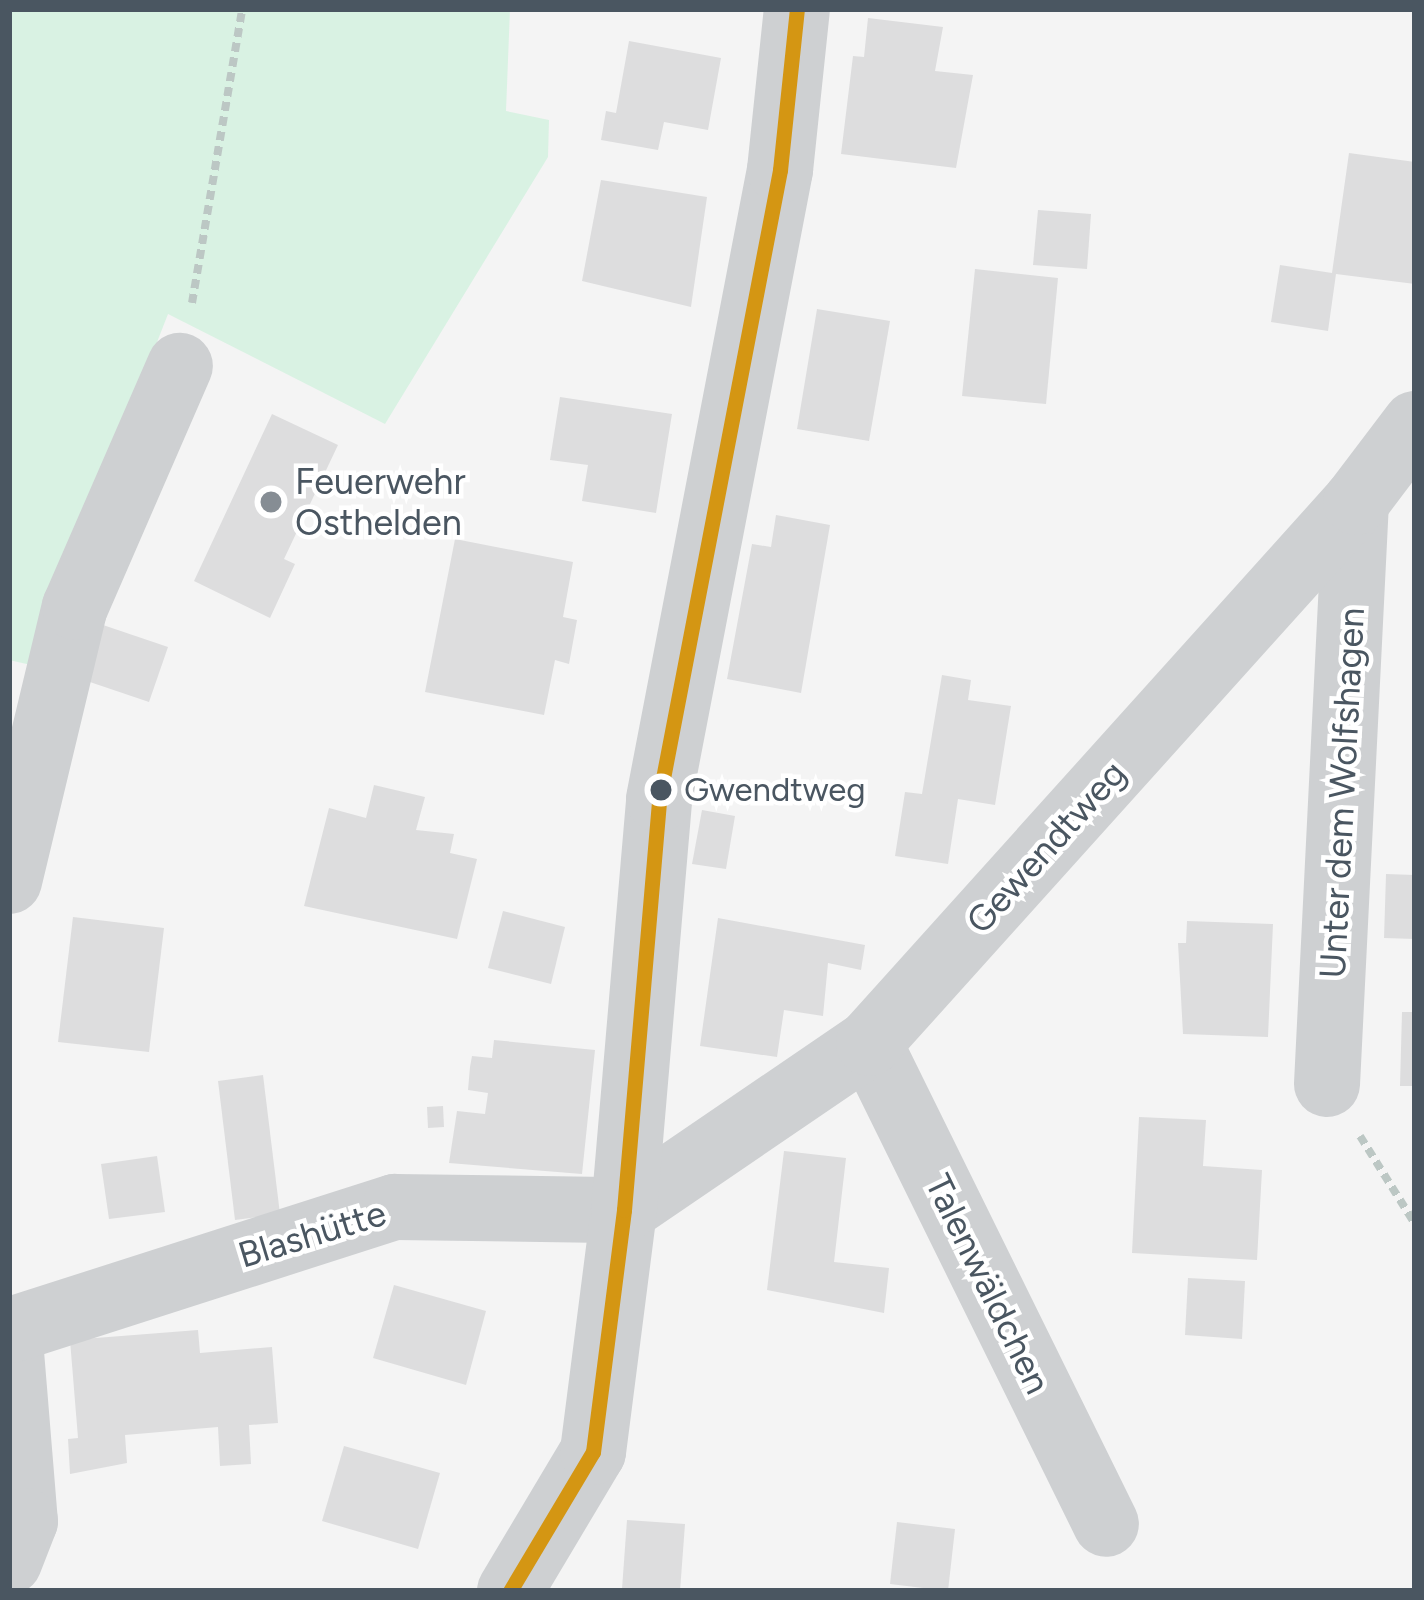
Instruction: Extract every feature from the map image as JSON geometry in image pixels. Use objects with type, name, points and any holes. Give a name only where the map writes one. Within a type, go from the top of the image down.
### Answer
[{"type":"street","points":[[510,1591],[593,1451],[624,1210],[659,799],[779,170],[797,9]]},
{"type":"street","points":[[9,881],[76,607],[180,366]]},
{"type":"street","name":"Gewendtweg","points":[[624,1210],[869,1043],[1356,502],[1415,424]]},
{"type":"street","name":"Unter dem Wolfshagen","points":[[1327,1084],[1356,502]]},
{"type":"street","name":"Talenwäldchen","points":[[869,1043],[1106,1524]]},
{"type":"street","name":"Blashütte","points":[[9,1562],[25,1521],[10,1329],[395,1207],[624,1210]]},
{"type":"path","points":[[180,366],[242,9]]},
{"type":"path","points":[[1327,1084],[1415,1224]]},
{"type":"green space","points":[[9,9],[510,9],[506,111],[549,120],[548,157],[385,424],[168,314],[31,665],[9,660]]},
{"type":"building","points":[[868,18],[943,27],[935,71],[973,75],[956,168],[841,154],[853,56],[864,57]]},
{"type":"building","points":[[629,41],[721,58],[708,130],[664,122],[658,150],[601,140],[606,111],[616,113]]},
{"type":"building","points":[[1349,153],[1415,162],[1415,284],[1336,274],[1328,331],[1271,322],[1280,265],[1332,273]]},
{"type":"building","points":[[601,180],[707,197],[691,307],[582,281]]},
{"type":"building","points":[[1038,210],[1091,214],[1087,269],[1033,265]]},
{"type":"building","points":[[975,269],[1058,278],[1046,404],[962,396]]},
{"type":"building","points":[[817,309],[890,321],[869,441],[797,429]]},
{"type":"building","points":[[560,397],[672,414],[656,513],[582,501],[588,465],[550,460]]},
{"type":"building","name":"Feuerwehr Osthelden","points":[[272,414],[338,445],[284,559],[295,564],[270,618],[194,581]]},
{"type":"building","points":[[776,515],[830,525],[801,693],[727,679],[752,544],[771,547]]},
{"type":"building","points":[[455,539],[573,562],[563,617],[577,620],[569,664],[555,660],[544,715],[425,692]]},
{"type":"building","points":[[103,625],[168,647],[149,702],[84,680]]},
{"type":"building","points":[[942,675],[971,680],[968,700],[1011,706],[995,805],[958,799],[948,864],[895,856],[905,792],[922,794]]},
{"type":"building","points":[[374,785],[425,797],[416,830],[454,834],[450,853],[477,859],[457,939],[304,906],[329,808],[366,818]]},
{"type":"building","points":[[702,810],[735,816],[726,869],[692,864]]},
{"type":"building","points":[[1386,874],[1415,875],[1415,939],[1384,938]]},
{"type":"building","points":[[503,911],[565,927],[551,984],[488,968]]},
{"type":"building","points":[[73,917],[164,928],[149,1052],[58,1042]]},
{"type":"building","points":[[718,918],[865,945],[861,970],[828,963],[823,1016],[784,1010],[777,1057],[700,1046]]},
{"type":"building","points":[[1187,921],[1273,924],[1268,1037],[1183,1034],[1178,943],[1186,943]]},
{"type":"building","points":[[1402,1012],[1415,1012],[1415,1086],[1400,1086]]},
{"type":"building","points":[[494,1040],[595,1050],[582,1174],[449,1163],[457,1111],[485,1114],[488,1093],[468,1090],[470,1067],[472,1056],[492,1058]]},
{"type":"building","points":[[263,1075],[280,1214],[235,1220],[218,1081]]},
{"type":"building","points":[[443,1106],[444,1127],[428,1128],[427,1107]]},
{"type":"building","points":[[1139,1117],[1206,1120],[1203,1166],[1262,1170],[1257,1260],[1132,1253]]},
{"type":"building","points":[[784,1151],[846,1158],[834,1262],[889,1268],[884,1313],[767,1290]]},
{"type":"building","points":[[157,1156],[165,1212],[109,1219],[101,1164]]},
{"type":"building","points":[[1188,1278],[1245,1281],[1242,1339],[1185,1335]]},
{"type":"building","points":[[394,1285],[486,1311],[466,1385],[373,1358]]},
{"type":"building","points":[[198,1330],[200,1353],[272,1347],[278,1423],[249,1425],[251,1464],[220,1466],[218,1427],[125,1435],[127,1463],[70,1474],[68,1439],[78,1438],[70,1340]]},
{"type":"building","points":[[344,1446],[440,1473],[418,1549],[322,1521]]},
{"type":"building","points":[[627,1520],[685,1524],[680,1591],[622,1589]]},
{"type":"building","points":[[897,1522],[955,1529],[948,1591],[890,1584]]},
{"type":"transit line","points":[[510,1591],[593,1452],[624,1210],[659,799],[780,170],[797,9]]},
{"type":"place","name":"Feuerwehr Osthelden","points":[[271,502]]},
{"type":"place","name":"Gwendtweg","points":[[661,790]]}]
